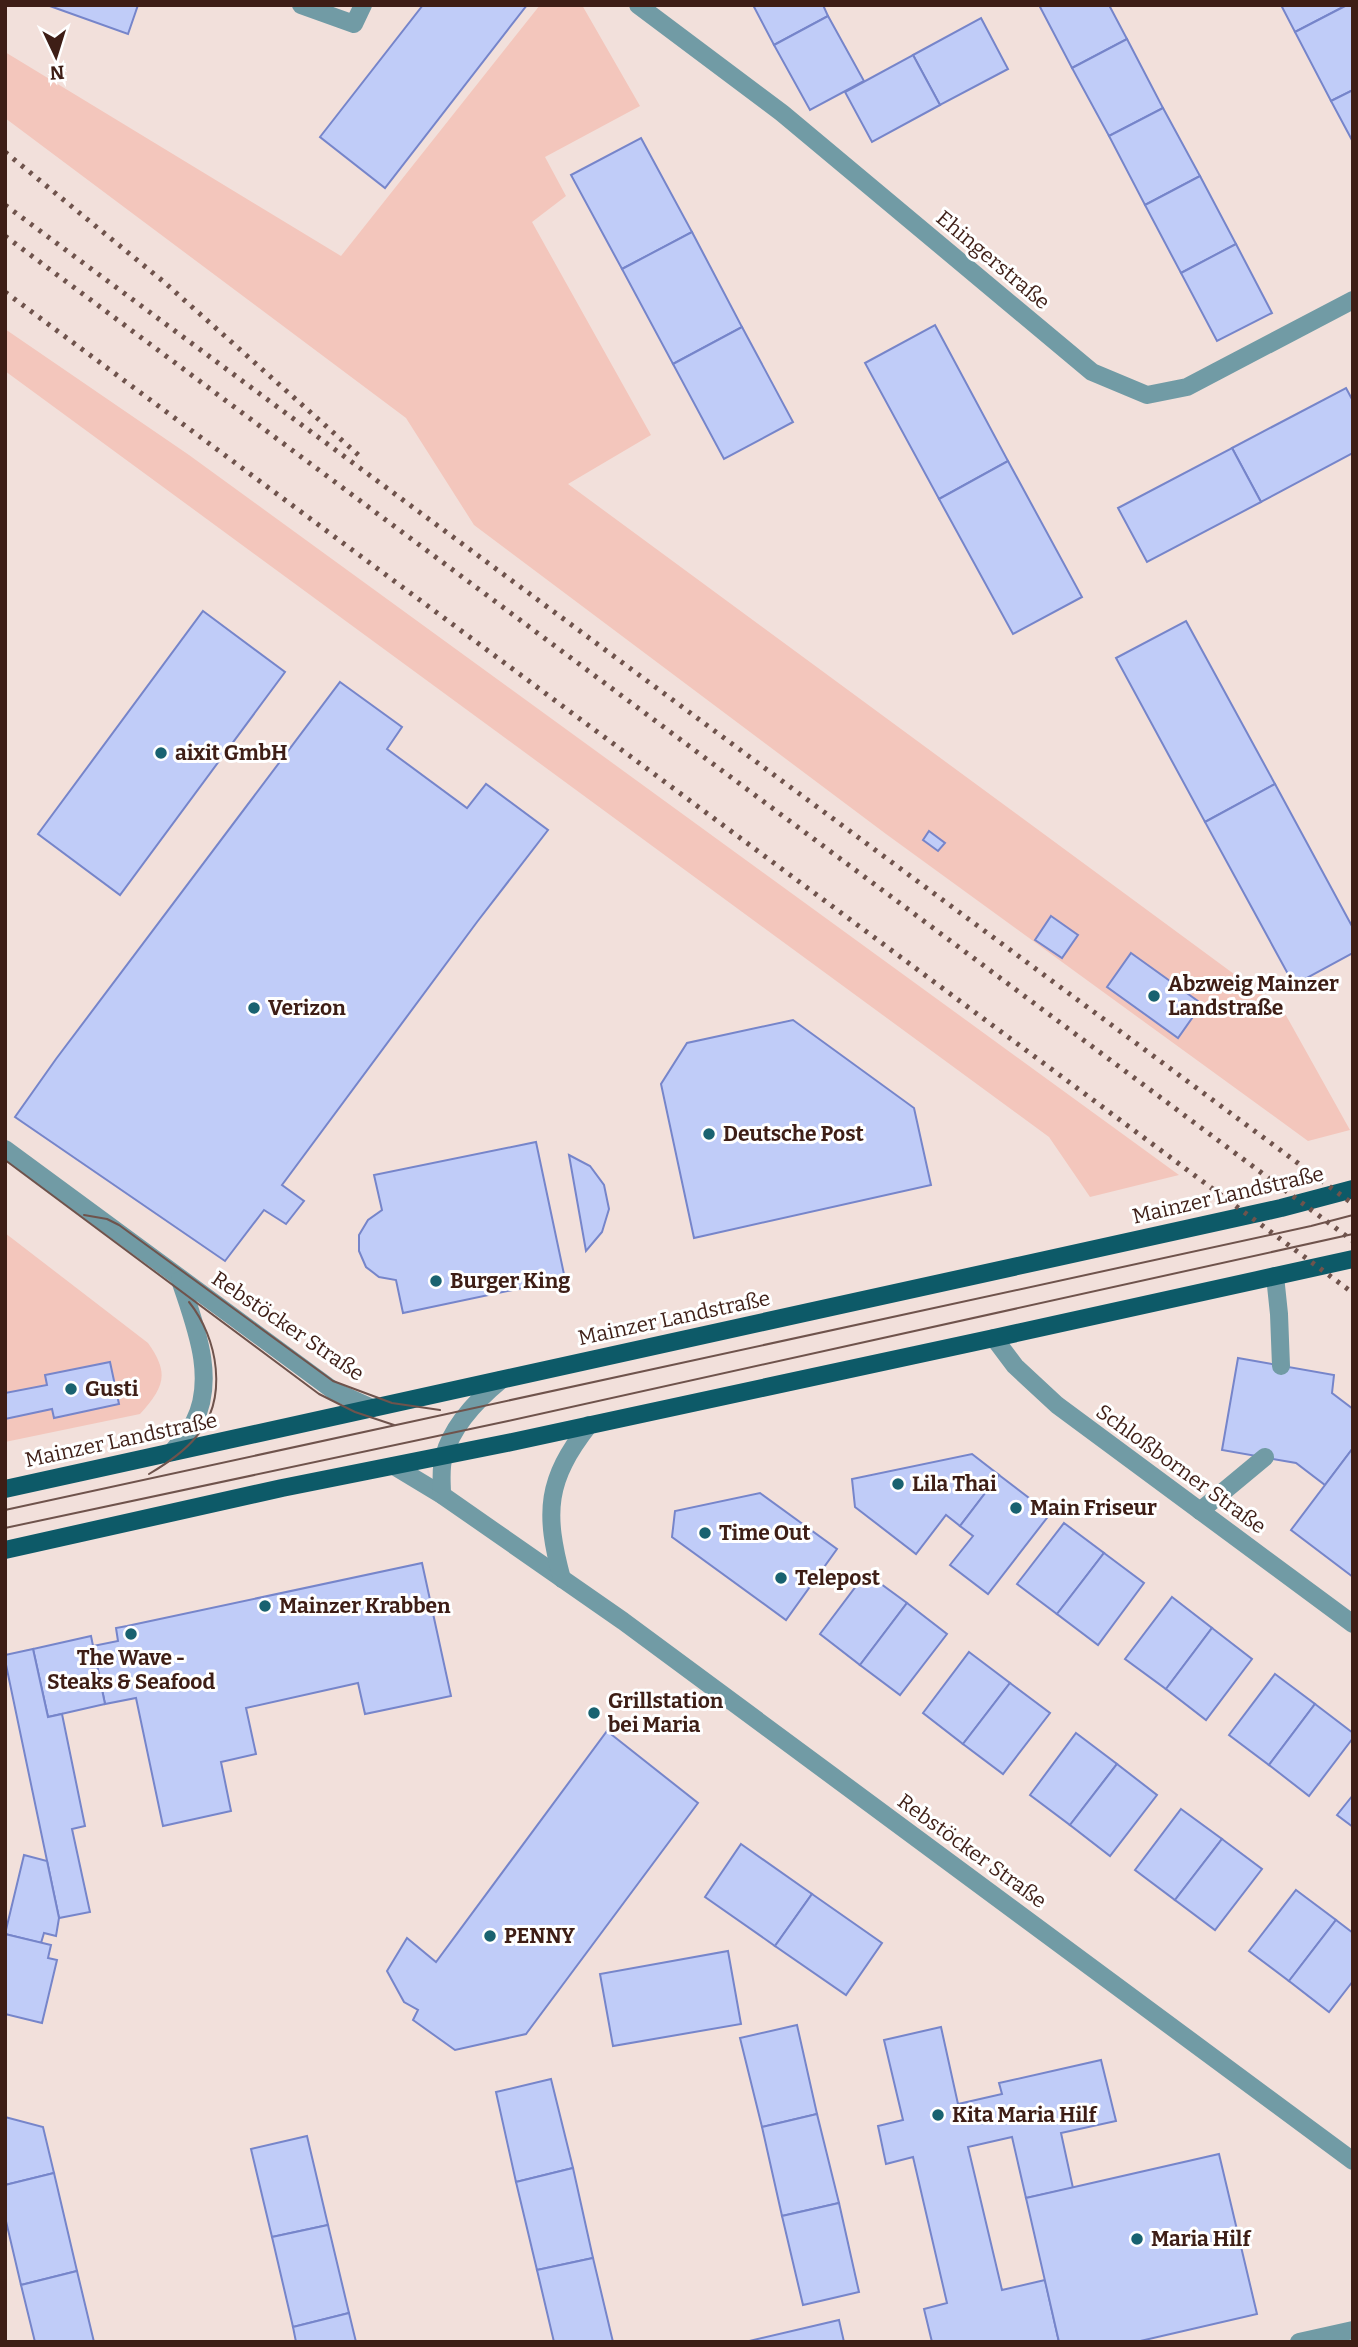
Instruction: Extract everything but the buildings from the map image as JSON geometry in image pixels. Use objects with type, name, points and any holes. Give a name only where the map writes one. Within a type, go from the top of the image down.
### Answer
[{"type":"main road","name":"Mainzer Landstraße","points":[[5,1489],[1281,1208],[1353,1189]]},
{"type":"main road","points":[[5,1549],[1353,1259]]},
{"type":"street","points":[[301,5],[355,24],[363,5]]},
{"type":"street","name":"Ehingerstraße","points":[[638,5],[782,113],[1092,372],[1147,395],[1187,387],[1353,300]]},
{"type":"street","name":"Rebstöcker Straße","points":[[5,1149],[334,1391],[372,1408]]},
{"type":"street","points":[[1275,1276],[1281,1366]]},
{"type":"street","name":"Rebstöcker Straße","points":[[172,1452],[195,1421],[202,1395],[205,1364],[180,1280]]},
{"type":"street","name":"Schloßborner Straße","points":[[994,1338],[1015,1366],[1057,1405],[1353,1624]]},
{"type":"street","points":[[442,1495],[441,1470],[444,1455],[456,1429],[473,1407],[501,1380]]},
{"type":"street","points":[[562,1579],[554,1549],[550,1508],[570,1450],[589,1425]]},
{"type":"street","points":[[1200,1511],[1265,1457]]},
{"type":"street","name":"Rebstöcker Straße","points":[[394,1466],[442,1495],[678,1662],[1353,2161]]},
{"type":"street","points":[[1299,2342],[1353,2330]]},
{"type":"shaded area","points":[[540,5],[582,5],[640,106],[545,157],[566,196],[532,222],[651,435],[568,484],[1283,1010],[1350,1130],[1308,1141],[886,834],[474,525],[406,418],[5,118],[5,52],[341,256]]},
{"type":"shaded area","points":[[5,329],[189,455],[1179,1175],[1090,1197],[1049,1137],[5,371]]},
{"type":"shaded area","points":[[5,1233],[148,1343],[159,1363],[161,1380],[159,1388],[140,1414],[5,1442]]},
{"type":"tram line","points":[[5,1160],[319,1394],[355,1412],[394,1425]]},
{"type":"tram line","points":[[84,1215],[107,1219],[119,1225],[333,1381],[392,1403],[440,1410]]},
{"type":"tram line","points":[[5,1510],[1353,1215]]},
{"type":"tram line","points":[[5,1528],[508,1421],[1353,1234]]},
{"type":"tram line","points":[[149,1474],[191,1443],[206,1422],[213,1405],[216,1387],[213,1351],[207,1333],[189,1302]]},
{"type":"railway","points":[[5,152],[164,282],[363,459]]},
{"type":"railway","points":[[5,205],[1353,1204]]},
{"type":"railway","points":[[5,236],[1353,1241]]},
{"type":"railway","points":[[5,292],[1353,1293]]},
{"type":"place","name":"aixit GmbH","points":[[161,753]]},
{"type":"place","name":"Abzweig Mainzer Landstraße","points":[[1154,996]]},
{"type":"place","name":"Verizon","points":[[254,1008]]},
{"type":"place","name":"Deutsche Post","points":[[709,1134]]},
{"type":"place","name":"Burger King","points":[[436,1281]]},
{"type":"place","name":"Gusti","points":[[71,1389]]},
{"type":"place","name":"Lila Thai","points":[[898,1484]]},
{"type":"place","name":"Main Friseur","points":[[1016,1508]]},
{"type":"place","name":"Time Out","points":[[705,1533]]},
{"type":"place","name":"Telepost","points":[[781,1578]]},
{"type":"place","name":"Mainzer Krabben","points":[[265,1606]]},
{"type":"place","name":"The Wave - Steaks & Seafood","points":[[131,1634]]},
{"type":"place","name":"Grillstation bei Maria","points":[[594,1713]]},
{"type":"place","name":"PENNY","points":[[490,1936]]},
{"type":"place","name":"Kita Maria Hilf","points":[[938,2115]]},
{"type":"place","name":"Maria Hilf","points":[[1137,2239]]}]
